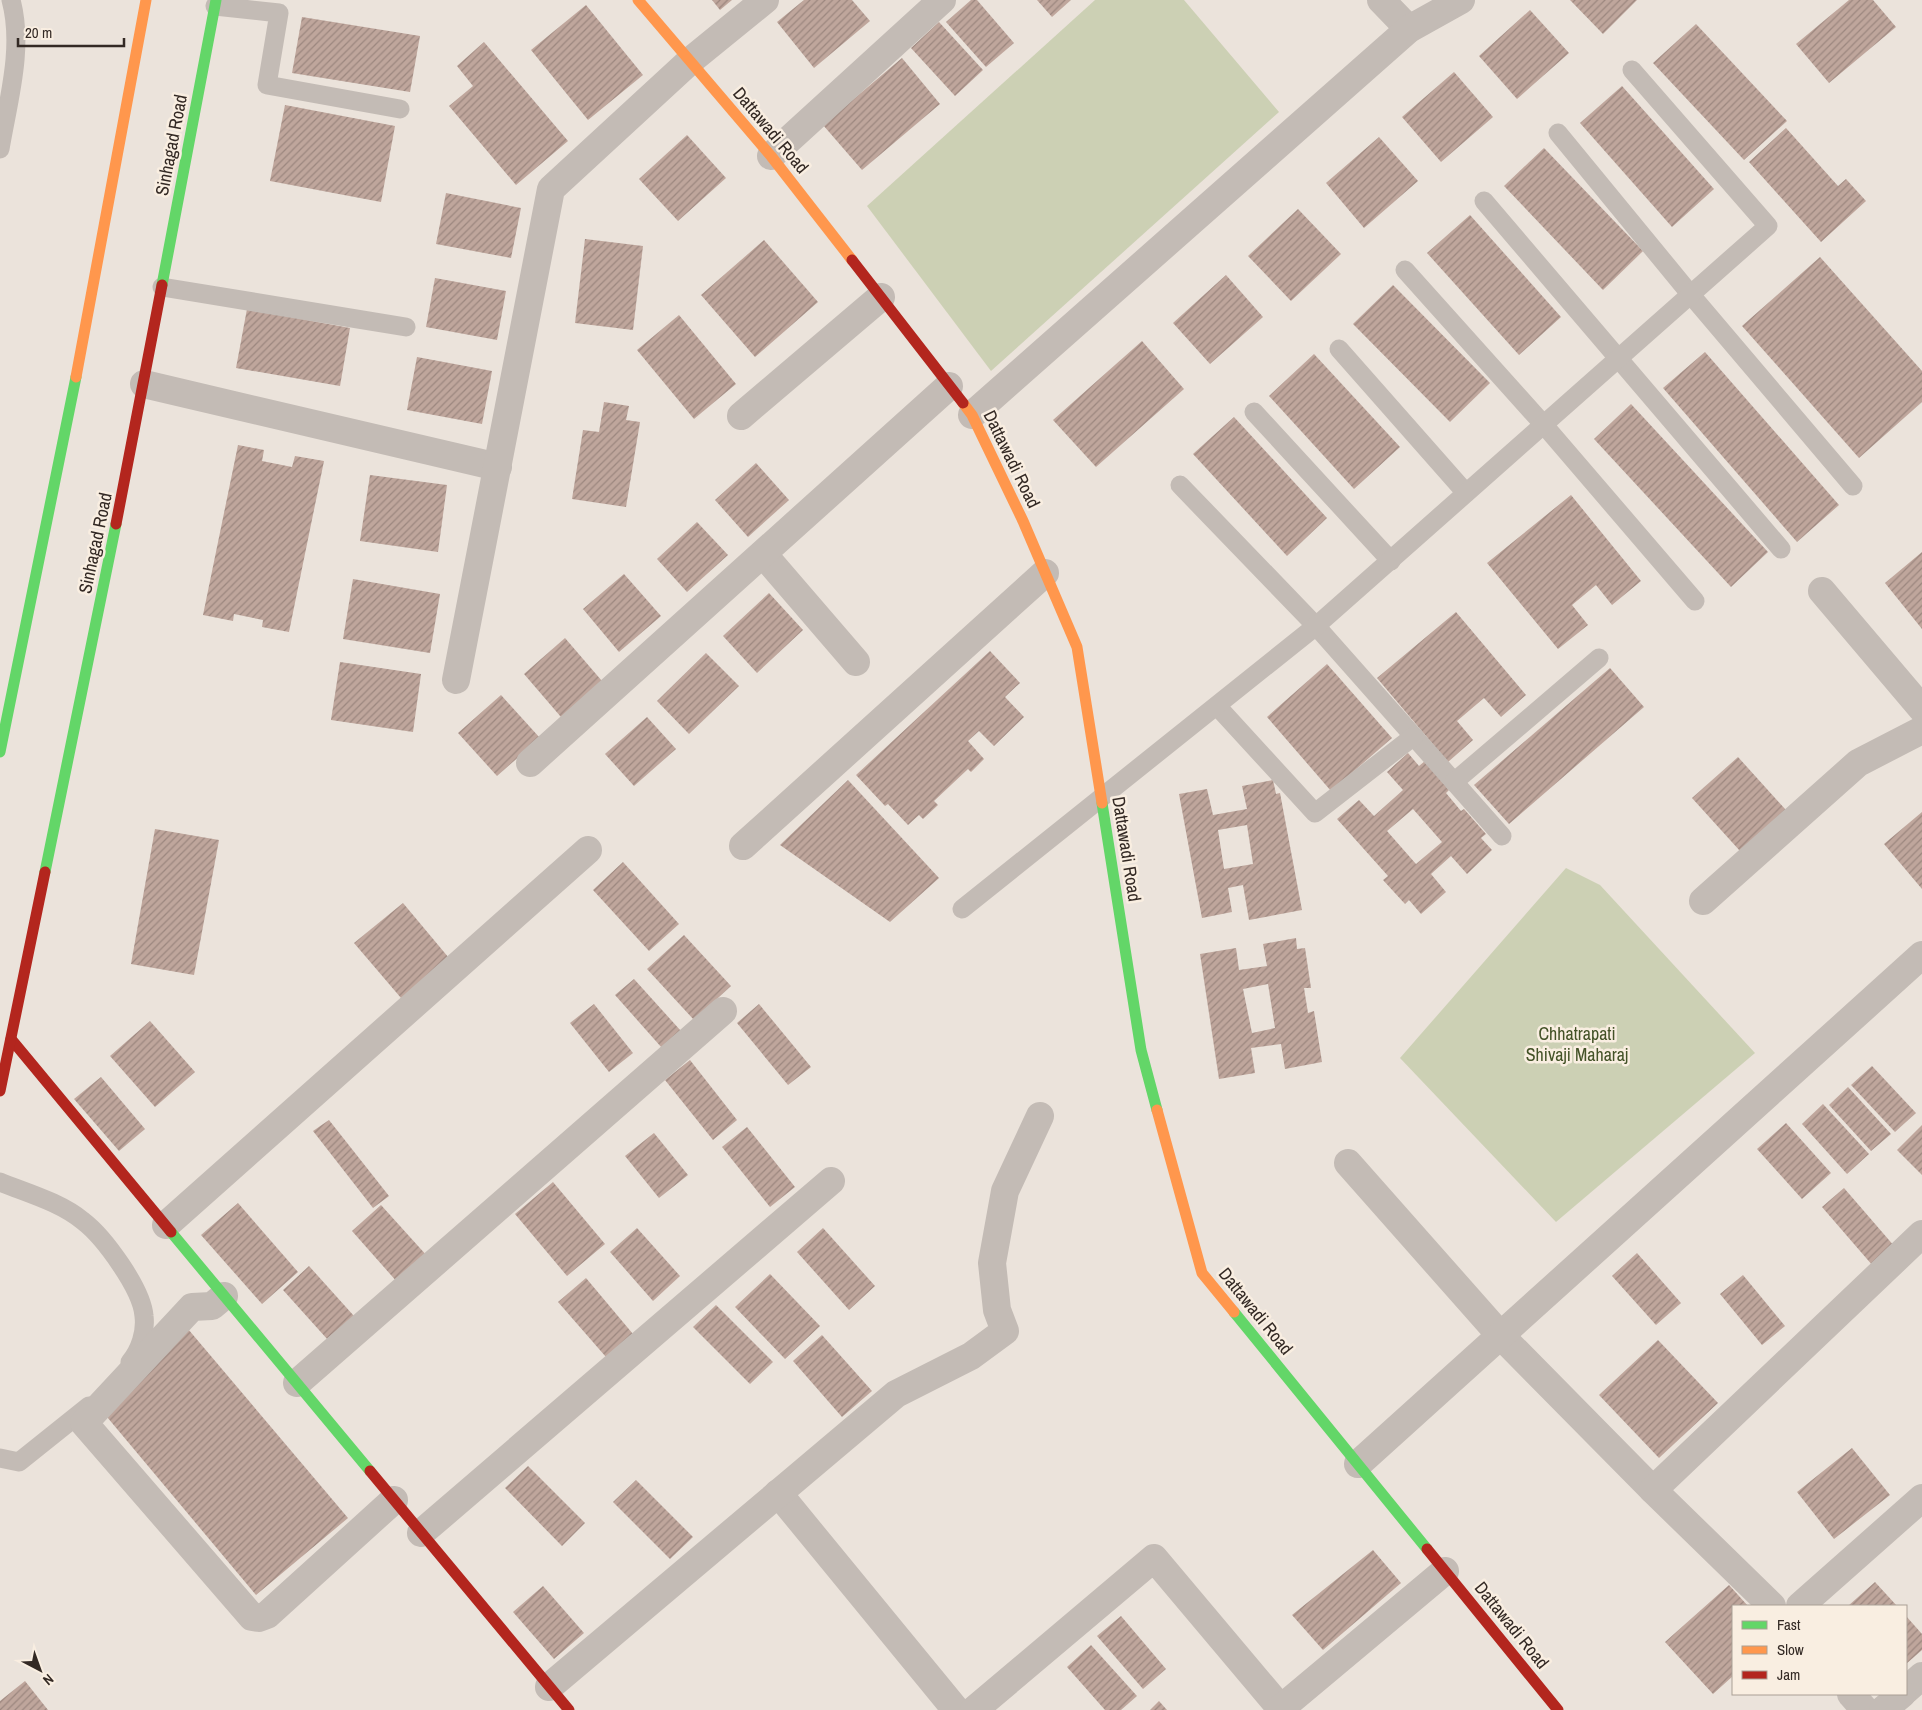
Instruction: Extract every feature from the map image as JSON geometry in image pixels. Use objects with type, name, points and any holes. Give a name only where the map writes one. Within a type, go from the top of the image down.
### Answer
[{"type":"street","points":[[0,752],[62,450],[146,0]]},
{"type":"street","name":"Dattawadi Road","points":[[638,0],[771,156],[972,415],[1023,522],[1077,647],[1141,1050],[1202,1273],[1558,1710]]},
{"type":"street","points":[[456,680],[551,189],[690,61],[765,0]]},
{"type":"street","points":[[771,156],[942,0]]},
{"type":"street","points":[[1380,0],[1409,29]]},
{"type":"street","points":[[972,415],[1409,29],[1461,0]]},
{"type":"street","name":"Sinhagad Road","points":[[0,1091],[144,384],[216,3]]},
{"type":"street","points":[[741,416],[881,297]]},
{"type":"street","points":[[144,384],[498,467]]},
{"type":"street","points":[[530,763],[949,386]]},
{"type":"street","points":[[763,554],[856,662]]},
{"type":"street","points":[[743,846],[1045,574]]},
{"type":"street","points":[[1822,591],[1922,709]]},
{"type":"street","points":[[1703,901],[1858,763],[1922,730]]},
{"type":"street","points":[[166,1225],[588,850]]},
{"type":"street","points":[[1358,1464],[1922,955]]},
{"type":"street","points":[[297,1383],[723,1011]]},
{"type":"street","points":[[11,1039],[568,1710]]},
{"type":"street","points":[[549,1687],[896,1394],[971,1356],[1005,1331],[997,1310],[992,1264],[1004,1191],[1040,1116]]},
{"type":"street","points":[[1348,1163],[1501,1336],[1653,1490],[1771,1605]]},
{"type":"street","points":[[421,1533],[831,1181]]},
{"type":"street","points":[[1653,1490],[1922,1234]]},
{"type":"street","points":[[224,1296],[212,1306],[192,1307],[84,1423],[252,1617],[259,1618],[268,1615],[394,1500]]},
{"type":"street","points":[[778,1493],[956,1710]]},
{"type":"street","points":[[1801,1605],[1922,1498]]},
{"type":"street","points":[[974,1710],[1154,1558],[1281,1710],[1445,1571]]},
{"type":"street","points":[[1907,1689],[1922,1676]]},
{"type":"street","points":[[1851,1695],[1865,1710]]},
{"type":"street","points":[[1883,1710],[1901,1695]]},
{"type":"lane","points":[[0,149],[15,65],[16,18],[11,0]]},
{"type":"lane","points":[[216,3],[279,13],[267,85],[400,109]]},
{"type":"lane","points":[[962,910],[1316,626],[1768,226],[1632,70]]},
{"type":"lane","points":[[1558,133],[1853,486]]},
{"type":"lane","points":[[1484,201],[1781,549]]},
{"type":"lane","points":[[1405,270],[1544,425],[1695,601]]},
{"type":"lane","points":[[162,287],[406,327]]},
{"type":"lane","points":[[1339,349],[1466,493]]},
{"type":"lane","points":[[1254,412],[1391,561]]},
{"type":"lane","points":[[1180,485],[1316,626],[1502,836]]},
{"type":"lane","points":[[1454,782],[1599,658]]},
{"type":"lane","points":[[1216,706],[1315,813],[1414,736]]},
{"type":"lane","points":[[0,1182],[66,1210],[84,1221],[115,1256],[138,1294],[144,1316],[142,1340],[135,1356],[107,1391],[19,1462],[0,1458]]},
{"type":"green space","points":[[1095,0],[1184,0],[1279,112],[991,371],[867,206]]},
{"type":"green space","name":"Chhatrapati Shivaji Maharaj","points":[[1566,868],[1600,885],[1755,1053],[1556,1222],[1400,1058]]},
{"type":"building","points":[[712,0],[732,0],[720,10]]},
{"type":"building","points":[[804,0],[852,0],[870,21],[814,68],[777,22]]},
{"type":"building","points":[[971,0],[977,0],[1014,43],[986,67],[946,22]]},
{"type":"building","points":[[1037,0],[1071,0],[1052,17]]},
{"type":"building","points":[[1570,0],[1637,0],[1603,34]]},
{"type":"building","points":[[1849,0],[1873,0],[1896,27],[1829,83],[1796,44]]},
{"type":"building","points":[[586,5],[643,75],[588,120],[531,50]]},
{"type":"building","points":[[1530,10],[1569,53],[1517,99],[1479,56]]},
{"type":"building","points":[[302,17],[420,36],[410,92],[292,73]]},
{"type":"building","points":[[939,22],[983,70],[955,96],[911,48]]},
{"type":"building","points":[[1696,24],[1787,121],[1744,160],[1653,63]]},
{"type":"building","points":[[484,42],[568,141],[516,185],[449,106],[473,86],[457,66]]},
{"type":"building","points":[[902,58],[940,104],[862,170],[823,125]]},
{"type":"building","points":[[1454,72],[1493,117],[1441,162],[1402,117]]},
{"type":"building","points":[[1622,86],[1714,189],[1672,227],[1580,123]]},
{"type":"building","points":[[285,105],[395,126],[381,202],[270,181]]},
{"type":"building","points":[[1786,128],[1838,186],[1846,179],[1866,201],[1821,242],[1749,162]]},
{"type":"building","points":[[687,135],[726,178],[678,221],[639,179]]},
{"type":"building","points":[[1379,137],[1418,181],[1364,228],[1326,183]]},
{"type":"building","points":[[1544,148],[1643,251],[1603,290],[1504,186]]},
{"type":"building","points":[[446,193],[521,208],[511,258],[436,244]]},
{"type":"building","points":[[1298,209],[1341,254],[1291,301],[1248,256]]},
{"type":"building","points":[[1470,215],[1561,317],[1519,355],[1427,253]]},
{"type":"building","points":[[585,239],[643,246],[633,330],[575,323]]},
{"type":"building","points":[[764,240],[818,302],[755,357],[701,295]]},
{"type":"building","points":[[1820,257],[1922,371],[1922,402],[1859,458],[1742,326]]},
{"type":"building","points":[[1226,275],[1263,317],[1210,364],[1173,323]]},
{"type":"building","points":[[435,278],[506,291],[497,340],[426,327]]},
{"type":"building","points":[[1393,285],[1490,383],[1450,422],[1353,324]]},
{"type":"building","points":[[247,309],[350,328],[340,386],[236,368]]},
{"type":"building","points":[[679,315],[736,384],[694,419],[637,350]]},
{"type":"building","points":[[1142,341],[1184,389],[1096,467],[1053,420]]},
{"type":"building","points":[[1705,352],[1839,505],[1797,542],[1663,388]]},
{"type":"building","points":[[1314,354],[1400,447],[1354,489],[1269,396]]},
{"type":"building","points":[[417,357],[492,371],[482,424],[407,410]]},
{"type":"building","points":[[604,402],[629,406],[626,420],[640,422],[626,507],[572,499],[583,430],[599,432]]},
{"type":"building","points":[[1631,404],[1768,552],[1731,587],[1594,439]]},
{"type":"building","points":[[1234,417],[1327,518],[1287,556],[1193,454]]},
{"type":"building","points":[[238,445],[264,450],[262,461],[292,467],[295,456],[324,461],[289,632],[262,627],[263,620],[234,614],[233,621],[203,615]]},
{"type":"building","points":[[756,463],[789,500],[748,537],[715,500]]},
{"type":"building","points":[[370,475],[447,485],[438,552],[360,541]]},
{"type":"building","points":[[1571,495],[1641,581],[1612,605],[1596,585],[1572,605],[1588,625],[1558,649],[1487,563]]},
{"type":"building","points":[[697,522],[728,555],[687,592],[657,559]]},
{"type":"building","points":[[1922,552],[1922,629],[1885,583]]},
{"type":"building","points":[[624,574],[661,616],[619,652],[583,609]]},
{"type":"building","points":[[353,579],[440,594],[430,653],[343,639]]},
{"type":"building","points":[[769,593],[803,630],[757,673],[723,636]]},
{"type":"building","points":[[1456,612],[1526,695],[1501,717],[1484,698],[1457,721],[1473,740],[1448,762],[1377,678]]},
{"type":"building","points":[[565,638],[602,681],[561,717],[524,674]]},
{"type":"building","points":[[990,651],[1020,683],[1005,697],[1024,717],[994,746],[979,731],[968,741],[984,759],[971,772],[968,769],[934,801],[938,805],[923,819],[919,815],[908,825],[888,804],[885,806],[856,775]]},
{"type":"building","points":[[706,653],[739,686],[689,734],[657,701]]},
{"type":"building","points":[[340,662],[421,674],[413,732],[331,720]]},
{"type":"building","points":[[1327,664],[1392,738],[1331,791],[1267,717]]},
{"type":"building","points":[[1610,668],[1644,707],[1509,824],[1474,785]]},
{"type":"building","points":[[501,695],[540,738],[497,776],[458,733]]},
{"type":"building","points":[[647,717],[676,749],[634,786],[605,754]]},
{"type":"building","points":[[1408,753],[1419,766],[1425,761],[1449,790],[1446,793],[1461,811],[1464,809],[1486,834],[1481,838],[1492,850],[1467,874],[1451,856],[1431,874],[1446,892],[1421,914],[1409,900],[1405,904],[1383,880],[1388,876],[1337,819],[1359,800],[1374,816],[1403,790],[1387,772]],"holes":[[[1413,809],[1442,842],[1416,864],[1387,831]]]},
{"type":"building","points":[[1738,757],[1786,810],[1740,851],[1692,798]]},
{"type":"building","points":[[848,780],[939,878],[890,922],[780,845]]},
{"type":"building","points":[[1273,780],[1276,794],[1280,793],[1302,910],[1249,920],[1243,885],[1228,888],[1232,912],[1202,918],[1179,794],[1207,789],[1213,815],[1247,809],[1242,786]],"holes":[[[1247,825],[1253,864],[1224,869],[1218,830]]]},
{"type":"building","points":[[1922,812],[1922,889],[1884,844]]},
{"type":"building","points":[[155,829],[219,840],[194,975],[131,964]]},
{"type":"building","points":[[623,862],[679,924],[649,951],[593,890]]},
{"type":"building","points":[[403,903],[454,964],[407,1005],[354,943]]},
{"type":"building","points":[[684,935],[731,986],[694,1020],[647,969]]},
{"type":"building","points":[[1296,938],[1297,949],[1305,948],[1311,988],[1304,988],[1308,1013],[1314,1011],[1322,1062],[1285,1069],[1281,1044],[1251,1048],[1255,1073],[1219,1079],[1200,954],[1236,948],[1239,970],[1267,966],[1263,944]],"holes":[[[1268,984],[1275,1028],[1252,1033],[1243,989]]]},
{"type":"building","points":[[634,979],[681,1031],[662,1048],[615,995]]},
{"type":"building","points":[[594,1004],[633,1053],[609,1072],[570,1023]]},
{"type":"building","points":[[759,1004],[811,1067],[788,1085],[737,1023]]},
{"type":"building","points":[[150,1021],[195,1072],[155,1107],[110,1056]]},
{"type":"building","points":[[690,1060],[737,1120],[713,1140],[665,1080]]},
{"type":"building","points":[[1872,1066],[1916,1113],[1895,1132],[1851,1085]]},
{"type":"building","points":[[101,1077],[145,1129],[119,1151],[74,1099]]},
{"type":"building","points":[[1848,1087],[1891,1134],[1871,1151],[1829,1105]]},
{"type":"building","points":[[1823,1104],[1869,1154],[1847,1174],[1802,1124]]},
{"type":"building","points":[[329,1120],[389,1196],[373,1208],[313,1131]]},
{"type":"building","points":[[1786,1123],[1831,1173],[1802,1199],[1757,1149]]},
{"type":"building","points":[[1922,1125],[1922,1175],[1897,1150]]},
{"type":"building","points":[[747,1127],[795,1187],[770,1207],[722,1147]]},
{"type":"building","points":[[654,1133],[688,1175],[659,1198],[625,1156]]},
{"type":"building","points":[[553,1182],[605,1244],[567,1276],[515,1214]]},
{"type":"building","points":[[1844,1188],[1895,1247],[1873,1266],[1822,1207]]},
{"type":"building","points":[[238,1203],[298,1272],[262,1304],[201,1235]]},
{"type":"building","points":[[381,1205],[428,1257],[398,1283],[352,1231]]},
{"type":"building","points":[[637,1228],[680,1276],[653,1301],[610,1252]]},
{"type":"building","points":[[823,1228],[875,1286],[849,1310],[797,1252]]},
{"type":"building","points":[[1637,1253],[1681,1303],[1656,1325],[1612,1276]]},
{"type":"building","points":[[309,1266],[354,1316],[328,1340],[283,1290]]},
{"type":"building","points":[[770,1274],[820,1326],[785,1359],[735,1307]]},
{"type":"building","points":[[1743,1275],[1785,1326],[1762,1345],[1720,1294]]},
{"type":"building","points":[[586,1278],[633,1334],[606,1357],[558,1302]]},
{"type":"building","points":[[716,1305],[773,1362],[750,1384],[693,1327]]},
{"type":"building","points":[[188,1329],[348,1518],[256,1595],[102,1411]]},
{"type":"building","points":[[822,1335],[872,1391],[842,1417],[793,1361]]},
{"type":"building","points":[[1658,1340],[1718,1403],[1659,1458],[1599,1395]]},
{"type":"building","points":[[1852,1448],[1890,1495],[1834,1539],[1797,1492]]},
{"type":"building","points":[[528,1466],[585,1523],[562,1546],[505,1488]]},
{"type":"building","points":[[636,1480],[693,1537],[670,1559],[613,1502]]},
{"type":"building","points":[[1373,1550],[1401,1583],[1323,1650],[1292,1615]]},
{"type":"building","points":[[1875,1582],[1896,1605],[1849,1605]]},
{"type":"building","points":[[1729,1585],[1747,1605],[1732,1605],[1732,1677],[1713,1694],[1665,1642]]},
{"type":"building","points":[[543,1586],[584,1633],[554,1659],[513,1612]]},
{"type":"building","points":[[1121,1616],[1166,1669],[1143,1689],[1097,1636]]},
{"type":"building","points":[[1907,1617],[1922,1634],[1922,1650],[1907,1663]]},
{"type":"building","points":[[1091,1645],[1137,1696],[1121,1710],[1105,1710],[1067,1667]]},
{"type":"building","points":[[25,1681],[48,1710],[0,1710],[0,1701]]},
{"type":"building","points":[[1159,1701],[1167,1710],[1150,1710]]},
{"type":"traffic: fast","points":[[162,285],[216,0]]},
{"type":"traffic: fast","points":[[0,752],[76,377]]},
{"type":"traffic: fast","points":[[45,872],[116,524]]},
{"type":"traffic: fast","points":[[1102,803],[1141,1050],[1157,1110]]},
{"type":"traffic: fast","points":[[171,1232],[370,1471]]},
{"type":"traffic: fast","points":[[1234,1312],[1427,1549]]},
{"type":"traffic: slow","points":[[76,377],[146,0]]},
{"type":"traffic: slow","points":[[638,0],[771,156],[852,260]]},
{"type":"traffic: slow","points":[[963,403],[972,415],[1023,521],[1077,647],[1102,803]]},
{"type":"traffic: slow","points":[[1157,1110],[1202,1273],[1234,1312]]},
{"type":"traffic: jam","points":[[852,260],[963,403]]},
{"type":"traffic: jam","points":[[116,524],[162,285]]},
{"type":"traffic: jam","points":[[0,1091],[45,872]]},
{"type":"traffic: jam","points":[[11,1039],[171,1232]]},
{"type":"traffic: jam","points":[[370,1471],[569,1710]]},
{"type":"traffic: jam","points":[[1427,1549],[1558,1710]]}]
